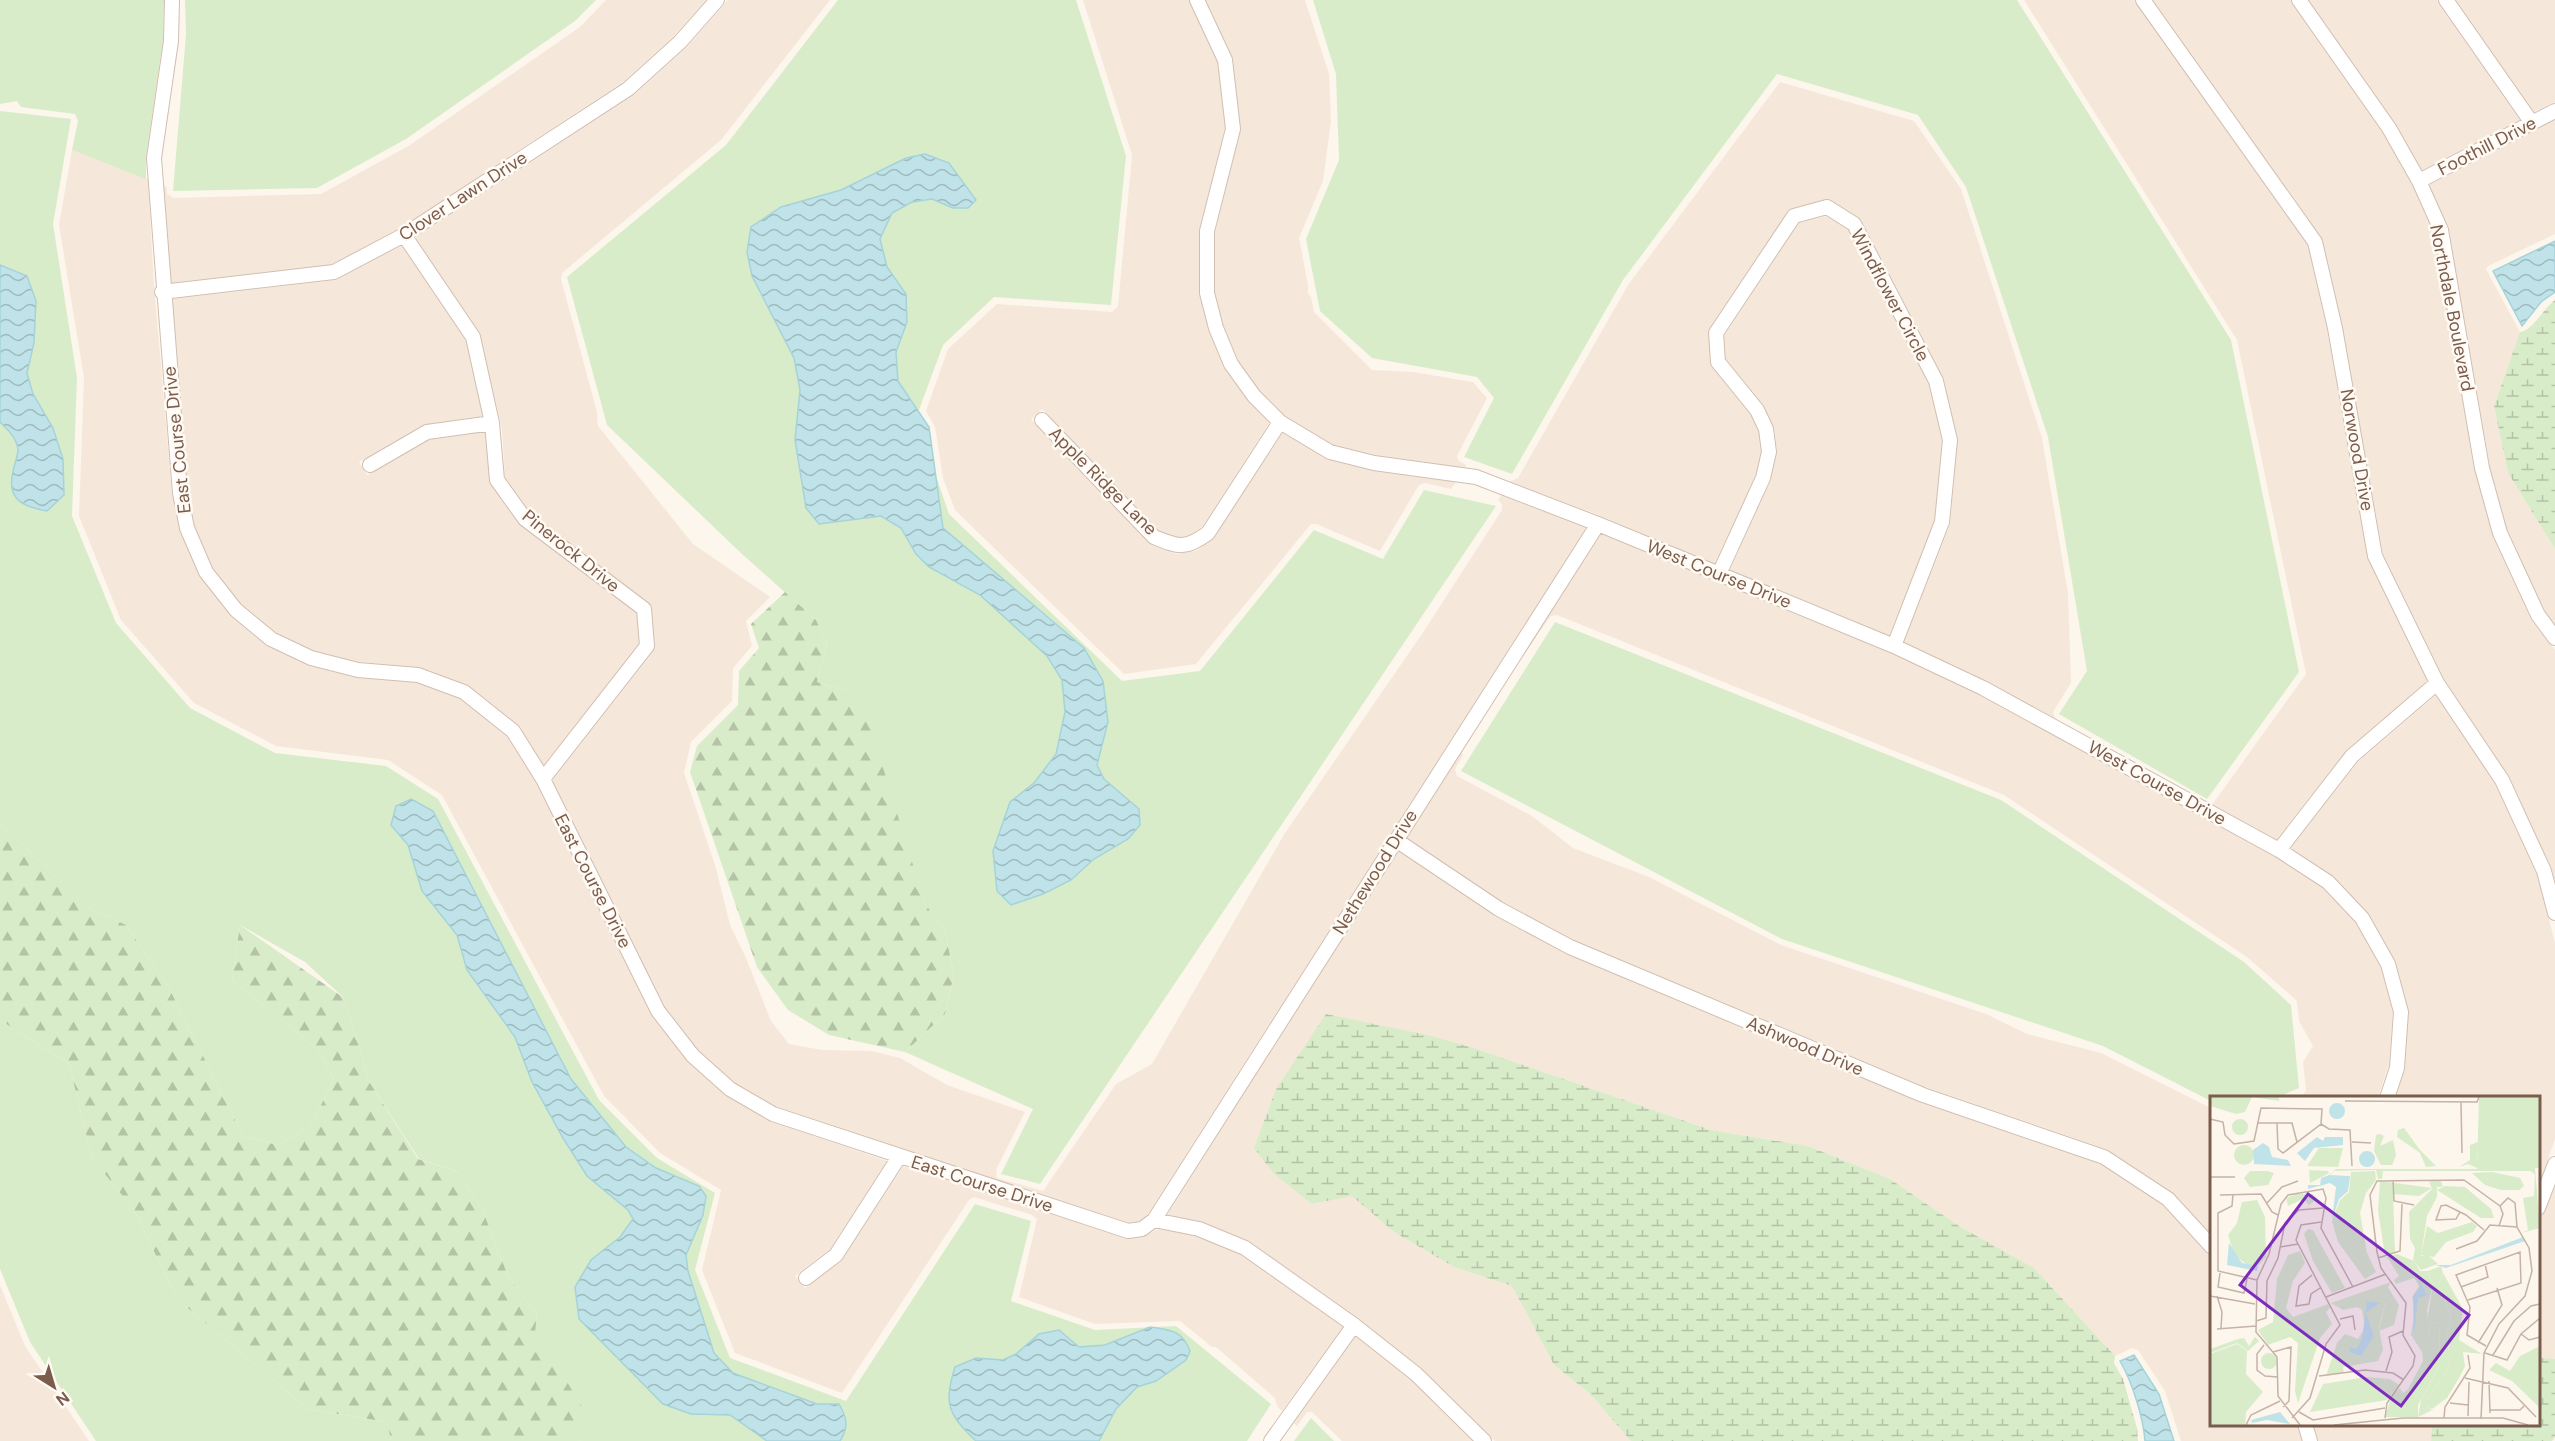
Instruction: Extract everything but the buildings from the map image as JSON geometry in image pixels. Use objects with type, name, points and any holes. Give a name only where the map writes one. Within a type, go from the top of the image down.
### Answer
[{"type":"street","name":"East Course Drive","points":[[172,0],[171,41],[154,158],[162,292],[180,493],[187,528],[206,572],[236,610],[270,639],[311,658],[358,670],[418,675],[464,692],[513,731],[543,779],[658,1011],[693,1056],[730,1089],[773,1114],[1128,1231],[1142,1229],[1154,1220]]},
{"type":"street","name":"Clover Lawn Drive","points":[[162,292],[334,272],[404,235],[628,89],[680,42],[717,0]]},
{"type":"street","name":"West Course Drive","points":[[1197,0],[1226,60],[1233,129],[1207,231],[1207,293],[1216,328],[1232,364],[1254,396],[1280,422],[1330,452],[1374,463],[1476,477],[1598,524],[1894,646],[1983,688],[2279,850],[2335,889],[2362,918],[2388,964],[2401,1012],[2397,1068],[2388,1096]]},
{"type":"street","name":"Norwood Drive","points":[[2143,0],[2315,242],[2335,328],[2375,556],[2437,683],[2502,780],[2544,871],[2555,913]]},
{"type":"street","name":"Northdale Boulevard","points":[[2300,0],[2389,128],[2419,181],[2441,230],[2482,468],[2500,533],[2538,615],[2555,638]]},
{"type":"street","points":[[2446,0],[2532,123]]},
{"type":"street","name":"Foothill Drive","points":[[2419,181],[2555,111]]},
{"type":"street","name":"Windflower Circle","points":[[1719,574],[1763,478],[1769,453],[1766,429],[1757,410],[1718,362],[1716,333],[1794,216],[1827,207],[1854,224],[1860,234],[1936,381],[1950,440],[1942,522],[1894,646]]},
{"type":"street","name":"Pinerock Drive","points":[[404,235],[472,337],[492,423],[497,480],[525,519],[644,609],[647,646],[543,779]]},
{"type":"street","name":"Apple Ridge Lane","points":[[1042,420],[1154,537],[1178,546],[1194,543],[1208,533],[1280,422]]},
{"type":"street","points":[[370,465],[427,432],[492,423]]},
{"type":"street","name":"Nethewood Drive","points":[[1154,1220],[1598,524]]},
{"type":"street","points":[[2279,850],[2352,756],[2437,683]]},
{"type":"street","name":"Ashwood Drive","points":[[1396,840],[1499,909],[1570,947],[1923,1095],[2104,1157],[2168,1199],[2210,1246]]},
{"type":"street","points":[[806,1278],[836,1255],[899,1157]]},
{"type":"street","points":[[2540,1203],[2555,1164]]},
{"type":"street","points":[[1154,1220],[1199,1229],[1245,1248],[1354,1325],[1416,1374],[1484,1441]]},
{"type":"street","points":[[1271,1441],[1354,1325]]},
{"type":"street","points":[[2305,1426],[2310,1441]]},
{"type":"shaded area","points":[[606,0],[706,0],[674,36],[623,82],[400,228],[331,265],[170,283],[163,185],[167,187],[167,194],[174,198],[321,194],[410,145],[580,27]]},
{"type":"shaded area","points":[[728,0],[830,0],[721,140],[562,273],[561,279],[597,412],[598,426],[693,544],[770,597],[746,621],[752,646],[733,668],[732,701],[691,742],[684,773],[715,865],[730,925],[771,1021],[789,1044],[822,1050],[872,1051],[900,1058],[947,1085],[1025,1112],[996,1170],[997,1178],[1043,1191],[1116,1084],[1152,1064],[1285,833],[1424,631],[1502,510],[1502,504],[1498,500],[1501,495],[1586,528],[1148,1214],[1138,1222],[1128,1223],[775,1107],[734,1083],[699,1051],[664,1007],[552,781],[653,652],[652,610],[648,603],[530,514],[505,478],[502,429],[480,336],[415,238],[634,95],[686,48]]},
{"type":"shaded area","points":[[1083,0],[1189,0],[1218,61],[1225,127],[1200,228],[1200,294],[1209,330],[1225,366],[1248,400],[1270,422],[1202,527],[1190,536],[1177,538],[1158,530],[1042,409],[1031,419],[1149,542],[1176,554],[1196,551],[1214,537],[1283,432],[1329,460],[1374,471],[1456,482],[1451,489],[1425,483],[1419,485],[1380,551],[1316,524],[1311,524],[1196,664],[1124,674],[955,510],[943,478],[935,427],[926,411],[948,349],[997,304],[1112,312],[1118,306],[1132,155]]},
{"type":"shaded area","points":[[1205,0],[1305,0],[1329,74],[1331,121],[1323,181],[1299,238],[1308,293],[1314,312],[1372,370],[1413,372],[1473,382],[1487,398],[1457,456],[1459,461],[1466,465],[1465,468],[1375,455],[1332,445],[1284,416],[1259,391],[1238,360],[1223,326],[1215,293],[1215,233],[1240,131],[1233,60]]},
{"type":"shaded area","points":[[2024,0],[2134,0],[2308,245],[2327,329],[2368,557],[2428,680],[2346,751],[2276,840],[2212,805],[2306,674],[2237,340]]},
{"type":"shaded area","points":[[2152,0],[2291,0],[2383,132],[2412,184],[2433,232],[2475,469],[2493,534],[2532,619],[2555,650],[2555,883],[2552,870],[2509,777],[2444,679],[2383,554],[2342,328],[2321,238]]},
{"type":"shaded area","points":[[2308,0],[2437,0],[2521,120],[2421,171],[2395,124]]},
{"type":"shaded area","points":[[2455,0],[2555,0],[2555,102],[2533,113]]},
{"type":"shaded area","points":[[1780,82],[1914,121],[1961,189],[2042,438],[2068,593],[2071,683],[2053,712],[2059,721],[1986,681],[1904,642],[1950,525],[1957,440],[1943,378],[1861,220],[1830,201],[1824,200],[1788,211],[1710,328],[1712,367],[1751,414],[1759,430],[1762,451],[1756,475],[1715,564],[1596,514],[1509,482],[1518,478],[1628,285]]},
{"type":"shaded area","points":[[2555,120],[2555,234],[2486,269],[2520,332],[2494,406],[2508,473],[2555,549],[2555,626],[2544,611],[2507,531],[2490,467],[2448,229],[2429,185]]},
{"type":"shaded area","points":[[72,150],[148,179],[154,286],[172,493],[180,530],[201,576],[231,616],[268,646],[310,666],[358,678],[417,682],[461,699],[507,736],[537,784],[651,1014],[688,1060],[726,1094],[770,1121],[887,1161],[830,1249],[795,1276],[805,1288],[842,1260],[903,1166],[1126,1238],[1143,1237],[1158,1229],[1198,1236],[1242,1254],[1343,1326],[1282,1411],[1277,1406],[1275,1398],[1216,1347],[1212,1347],[1180,1321],[1095,1324],[1019,1297],[1037,1219],[1032,1215],[974,1197],[969,1200],[842,1393],[735,1353],[702,1270],[721,1190],[660,1153],[604,1096],[442,795],[388,760],[276,746],[194,703],[121,620],[79,516],[84,378],[59,225]]},
{"type":"shaded area","points":[[1827,216],[1849,229],[1929,383],[1942,440],[1935,519],[1889,636],[1730,570],[1770,482],[1777,452],[1774,429],[1764,408],[1725,360],[1724,336],[1799,223]]},
{"type":"shaded area","points":[[402,245],[466,340],[483,416],[423,425],[359,462],[367,475],[430,439],[486,431],[491,485],[519,523],[637,613],[639,643],[543,766],[517,725],[465,684],[418,667],[359,662],[313,651],[274,632],[241,605],[213,568],[194,526],[187,492],[171,299],[335,280]]},
{"type":"shaded area","points":[[1601,534],[1891,653],[1981,695],[2275,856],[2324,888],[2356,922],[2381,967],[2393,1012],[2389,1065],[2378,1096],[2298,1096],[2304,1094],[2306,1090],[2303,1062],[2313,1046],[2299,1021],[2297,1001],[2247,957],[2004,795],[1557,615],[1551,616],[1547,621],[1514,669]]},
{"type":"shaded area","points":[[2436,695],[2496,783],[2537,873],[2555,943],[2555,1139],[2540,1182],[2540,1096],[2395,1096],[2404,1071],[2408,1014],[2395,963],[2369,915],[2333,877],[2290,848],[2358,762]]},
{"type":"shaded area","points":[[1461,752],[1463,755],[1455,769],[1457,776],[1532,816],[1573,848],[1649,877],[1781,945],[1986,1014],[2027,1034],[2101,1053],[2210,1108],[2210,1235],[2171,1192],[2106,1149],[1925,1087],[1573,940],[1502,903],[1406,838]]},
{"type":"shaded area","points":[[1398,851],[1496,916],[1568,954],[1921,1102],[2101,1164],[2163,1205],[2210,1257],[2210,1426],[2297,1426],[2302,1441],[2181,1441],[2165,1391],[2138,1350],[2132,1348],[2115,1356],[2034,1268],[1959,1226],[1890,1179],[1808,1146],[1711,1130],[1480,1050],[1312,1204],[1352,1195],[1394,1232],[1454,1267],[1512,1286],[1554,1365],[1589,1393],[1631,1441],[1495,1441],[1421,1369],[1352,1314],[1247,1240],[1201,1222],[1167,1215]]},
{"type":"shaded area","points":[[2555,1186],[2555,1359],[2540,1358],[2540,1220]]},
{"type":"shaded area","points":[[0,1285],[25,1346],[89,1441],[0,1441]]},
{"type":"shaded area","points":[[1356,1336],[1412,1380],[1474,1441],[1342,1441],[1312,1412],[1307,1412],[1297,1426],[1294,1423]]},
{"type":"shaded area","points":[[2313,1426],[2432,1426],[2431,1441],[2318,1441]]},
{"type":"green space","points":[[0,0],[164,0],[163,40],[146,156],[146,179],[72,150],[78,121],[75,114],[21,107],[17,101],[0,104]]},
{"type":"green space","points":[[185,0],[596,0],[575,21],[406,139],[317,188],[173,191],[186,34]]},
{"type":"green space","points":[[838,0],[1076,0],[1126,156],[1111,305],[994,297],[943,345],[916,418],[949,514],[1122,681],[1200,671],[1314,530],[1383,559],[1424,490],[1496,506],[1040,1184],[1001,1174],[1033,1109],[905,1052],[945,1014],[954,974],[944,928],[925,904],[899,826],[846,691],[817,682],[827,644],[816,620],[742,554],[607,425],[567,277],[726,145]]},
{"type":"green space","points":[[1313,0],[2017,0],[2231,340],[2299,672],[2207,799],[2059,714],[2087,671],[2048,437],[1966,187],[1918,115],[1777,74],[1623,280],[1512,474],[1464,457],[1494,398],[1477,377],[1372,358],[1320,311],[1306,239],[1339,160],[1336,74]]},
{"type":"green space","points":[[0,111],[71,119],[53,224],[77,378],[72,516],[116,623],[190,708],[275,753],[386,766],[438,799],[599,1100],[657,1158],[715,1193],[695,1270],[730,1358],[846,1401],[975,1204],[1031,1221],[1011,1301],[1095,1330],[1176,1326],[1271,1404],[1247,1441],[581,1441],[532,1352],[537,1314],[508,1276],[483,1211],[459,1172],[419,1159],[370,1083],[344,998],[305,962],[240,925],[232,980],[317,1049],[334,1079],[310,1127],[277,1145],[243,1136],[169,988],[126,925],[86,906],[0,823]]},
{"type":"green space","points":[[2555,300],[2555,549],[2508,473],[2494,406],[2520,332],[2529,328]]},
{"type":"green space","points":[[785,592],[816,620],[827,644],[817,682],[846,691],[870,725],[925,904],[944,928],[954,974],[945,1014],[905,1052],[829,1035],[788,1010],[757,967],[690,772],[697,746],[738,705],[739,671],[759,648],[751,624]]},
{"type":"green space","points":[[1555,622],[2001,800],[2244,962],[2291,1005],[2299,1088],[2280,1096],[2210,1096],[2210,1100],[2103,1046],[1782,939],[1461,771]]},
{"type":"green space","points":[[0,823],[86,906],[126,925],[169,988],[243,1136],[277,1145],[310,1127],[334,1079],[317,1049],[232,980],[240,925],[344,998],[370,1083],[418,1159],[459,1172],[483,1211],[508,1276],[537,1314],[533,1352],[550,1354],[586,1413],[577,1432],[581,1441],[391,1441],[387,1422],[308,1409],[177,1299],[134,1210],[92,1158],[69,1064],[0,1020]]},
{"type":"green space","points":[[1326,1014],[1432,1036],[1480,1050],[1711,1130],[1808,1146],[1890,1179],[1959,1226],[2034,1268],[2115,1356],[2114,1363],[2123,1379],[2137,1428],[2138,1441],[1631,1441],[1589,1393],[1554,1365],[1512,1286],[1454,1267],[1394,1232],[1352,1196],[1312,1204],[1274,1174],[1254,1148],[1276,1089]]},
{"type":"green space","points":[[0,1020],[69,1064],[92,1158],[134,1210],[177,1299],[308,1409],[387,1422],[391,1441],[96,1441],[30,1342],[0,1269]]},
{"type":"green space","points":[[2540,1358],[2555,1359],[2555,1437],[2552,1441],[2431,1441],[2432,1426],[2540,1426]]},
{"type":"green space","points":[[1311,1418],[1334,1441],[1294,1441]]},
{"type":"water","points":[[925,154],[949,163],[976,200],[968,208],[953,208],[932,199],[912,202],[892,213],[880,239],[887,267],[906,294],[907,322],[896,352],[898,381],[929,427],[943,528],[1084,648],[1103,681],[1108,722],[1097,765],[1104,779],[1139,809],[1140,825],[1128,839],[1094,859],[1071,880],[1043,894],[1011,905],[997,891],[993,851],[1010,802],[1034,783],[1056,754],[1065,712],[1062,680],[1047,656],[980,595],[929,567],[916,554],[901,528],[881,516],[819,524],[806,508],[795,440],[800,390],[794,358],[752,276],[747,252],[751,227],[781,207],[841,190],[906,158]]},
{"type":"water","points":[[2555,241],[2555,292],[2541,302],[2522,326],[2493,271]]},
{"type":"water","points":[[0,265],[27,276],[36,301],[34,343],[27,373],[33,394],[53,428],[63,459],[64,495],[47,511],[25,505],[19,501],[12,490],[18,449],[14,437],[0,422]]},
{"type":"water","points":[[411,799],[433,811],[571,1079],[626,1147],[656,1168],[699,1186],[706,1196],[703,1215],[686,1255],[688,1271],[714,1353],[733,1373],[817,1404],[839,1404],[846,1422],[840,1441],[767,1441],[730,1415],[691,1414],[663,1404],[579,1319],[575,1287],[591,1260],[620,1237],[633,1219],[628,1210],[587,1176],[532,1082],[515,1037],[467,970],[457,935],[422,891],[408,845],[391,825],[396,806]]},
{"type":"water","points":[[1150,1327],[1170,1330],[1179,1335],[1190,1351],[1186,1360],[1156,1381],[1137,1387],[1116,1409],[1099,1441],[976,1441],[959,1423],[950,1407],[950,1390],[955,1367],[976,1358],[1003,1360],[1016,1354],[1039,1334],[1059,1330],[1079,1347],[1105,1345]]},
{"type":"water","points":[[2134,1355],[2159,1394],[2174,1441],[2145,1441],[2136,1399],[2120,1361]]}]
